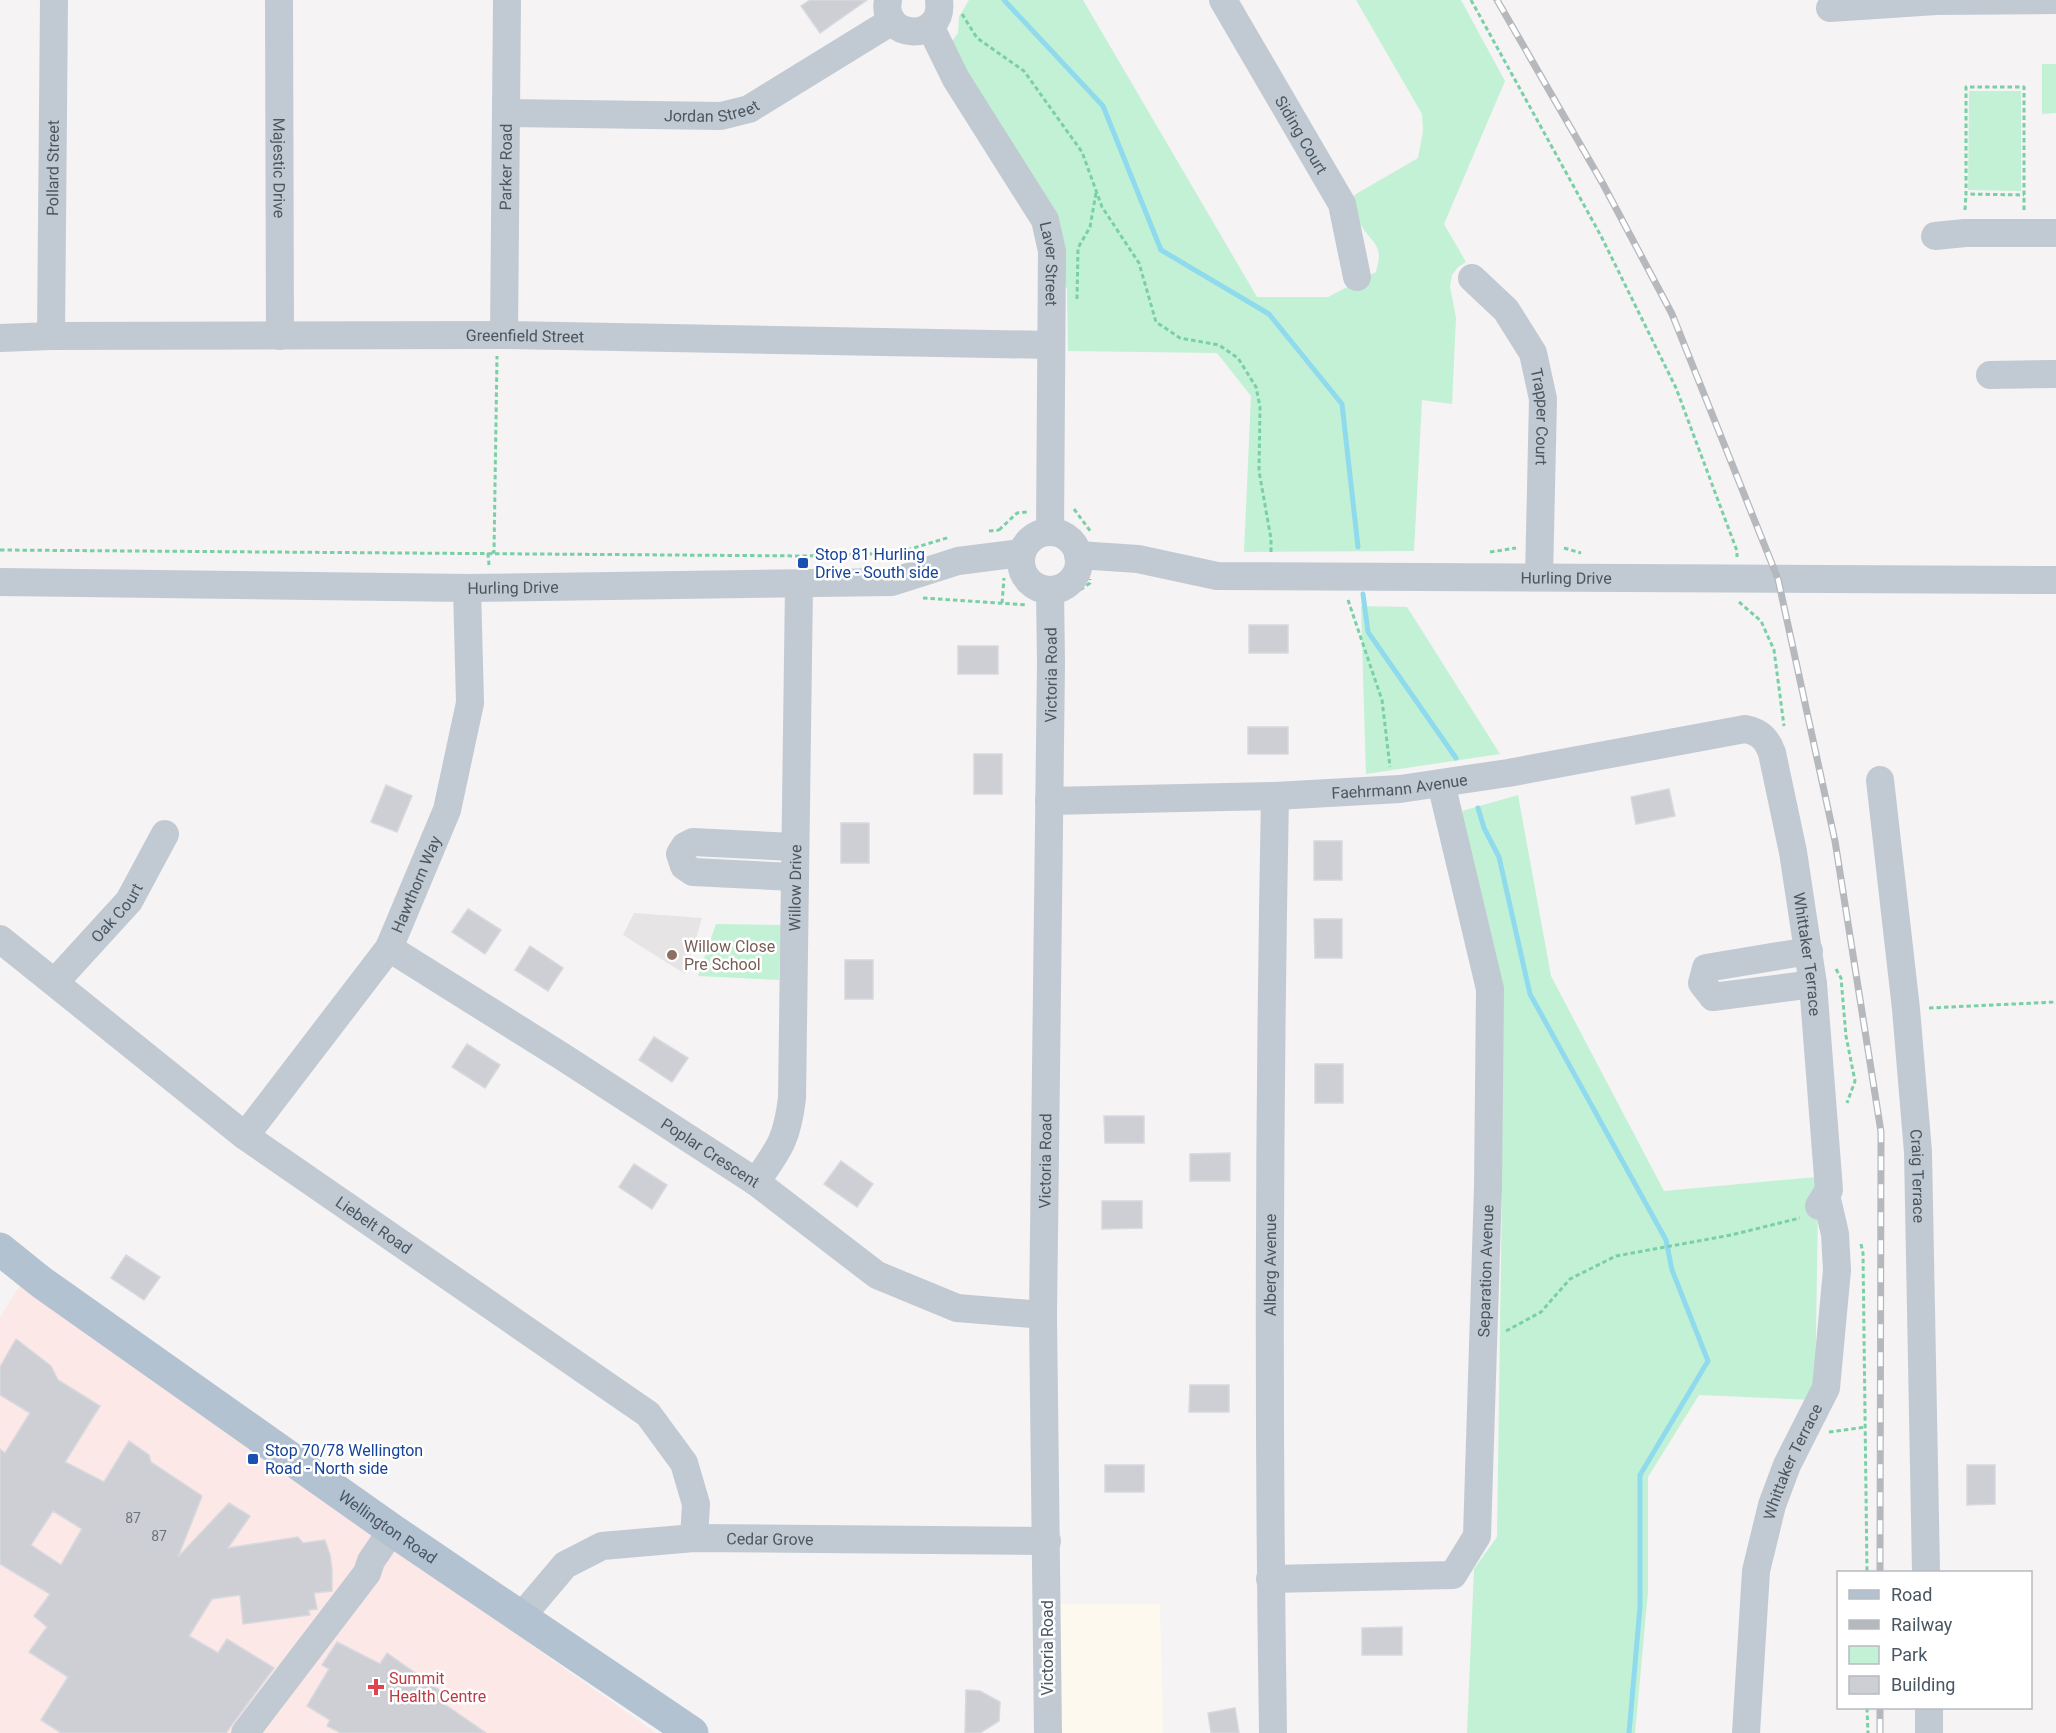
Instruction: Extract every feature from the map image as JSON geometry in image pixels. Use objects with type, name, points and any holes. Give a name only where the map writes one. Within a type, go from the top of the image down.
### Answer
[{"type":"main road","name":"Wellington Road","points":[[0,1249],[40,1282],[392,1530],[692,1733]]},
{"type":"street","name":"Pollard Street","points":[[51,336],[54,0]]},
{"type":"street","name":"Majestic Drive","points":[[279,0],[280,336]]},
{"type":"street","name":"Parker Road","points":[[504,335],[507,0]]},
{"type":"street","name":"Siding Court","points":[[1223,0],[1342,204],[1357,277]]},
{"type":"street","points":[[1830,8],[1936,1],[2056,0]]},
{"type":"street","name":"Jordan Street","points":[[506,113],[721,116],[749,109],[890,10]]},
{"type":"street","points":[[890,10],[905,31],[914,32],[942,11]]},
{"type":"street","name":"Laver Street","points":[[942,11],[956,79],[1045,220],[1052,251],[1050,532]]},
{"type":"street","points":[[1935,236],[1965,233],[2056,233]]},
{"type":"street","name":"Trapper Court","points":[[1472,278],[1506,310],[1533,353],[1543,399],[1539,577]]},
{"type":"street","name":"Greenfield Street","points":[[0,338],[504,335],[1051,345]]},
{"type":"street","points":[[1990,375],[2056,374]]},
{"type":"street","points":[[1050,532],[1061,534],[1069,540],[1085,543],[1076,575],[1061,589],[1050,591],[1031,584],[1020,567],[1021,553],[1026,544],[1034,537],[1050,532]]},
{"type":"street","name":"Hurling Drive","points":[[1085,543],[1138,559],[1217,576],[2056,580]]},
{"type":"street","name":"Hurling Drive","points":[[0,582],[478,588],[799,585],[892,582],[958,561],[1021,553]]},
{"type":"street","name":"Willow Drive","points":[[756,1182],[783,1143],[789,1124],[794,1069],[794,847],[799,585]]},
{"type":"street","name":"Hawthorn Way","points":[[244,1136],[389,948],[447,810],[470,703],[478,588]]},
{"type":"street","name":"Victoria Road","points":[[1048,1733],[1043,1315],[1052,663],[1050,591]]},
{"type":"street","name":"Faehrmann Avenue","points":[[1049,801],[1275,796],[1392,790],[1508,773],[1745,729]]},
{"type":"street","name":"Whittaker Terrace","points":[[1745,729],[1762,735],[1769,743],[1794,852],[1813,984],[1829,1190],[1823,1200],[1835,1234],[1837,1270],[1826,1388],[1787,1465],[1772,1505],[1756,1571],[1746,1733]]},
{"type":"street","name":"Craig Terrace","points":[[1880,780],[1906,1009],[1918,1152],[1926,1571]]},
{"type":"street","name":"Separation Avenue","points":[[1270,1579],[1453,1575],[1477,1536],[1488,1187],[1490,989],[1441,783]]},
{"type":"street","name":"Alberg Avenue","points":[[1273,1733],[1270,1579],[1271,1003],[1275,796]]},
{"type":"street","name":"Oak Court","points":[[55,982],[129,901],[165,834]]},
{"type":"street","points":[[794,847],[693,842],[685,846],[680,854],[684,866],[693,872],[794,877]]},
{"type":"street","name":"Liebelt Road","points":[[0,939],[244,1136],[648,1414],[684,1464],[696,1504],[694,1538]]},
{"type":"street","name":"Poplar Crescent","points":[[389,948],[756,1182],[878,1275],[957,1308],[1043,1315]]},
{"type":"street","points":[[1809,951],[1706,968],[1702,983],[1713,997],[1813,984]]},
{"type":"street","points":[[246,1733],[367,1573],[392,1530]]},
{"type":"street","name":"Cedar Grove","points":[[521,1617],[565,1565],[602,1546],[694,1538],[1047,1541]]},
{"type":"street","points":[[1929,1709],[1929,1733]]},
{"type":"path","points":[[1471,0],[1601,236],[1676,388],[1737,551],[1736,578]]},
{"type":"path","points":[[942,11],[1024,71],[1082,152],[1102,207],[1139,263],[1156,322],[1180,338],[1219,345],[1238,358],[1256,387],[1260,406],[1258,471],[1271,539],[1271,577]]},
{"type":"path","points":[[1966,87],[2024,87],[2024,195],[1966,194],[1966,87]]},
{"type":"path","points":[[1077,305],[1078,248],[1090,227],[1096,192]]},
{"type":"path","points":[[472,335],[472,354],[497,355],[494,552]]},
{"type":"path","points":[[1074,498],[1074,510],[1085,543]]},
{"type":"path","points":[[979,533],[999,530]]},
{"type":"path","points":[[0,550],[818,556],[897,553],[939,539],[959,536]]},
{"type":"path","points":[[478,588],[488,554],[494,552]]},
{"type":"path","points":[[1346,593],[1382,700],[1392,790]]},
{"type":"path","points":[[1906,1009],[2056,1002]]},
{"type":"path","points":[[1483,1344],[1541,1311],[1570,1279],[1616,1256],[1798,1219],[1823,1200]]},
{"type":"path","points":[[1868,1709],[1868,1733]]},
{"type":"shaded area","name":"Willow Close Pre School","points":[[634,913],[702,918],[685,974],[623,935]]},
{"type":"shaded area","points":[[20,1285],[656,1733],[0,1733],[0,1318]]},
{"type":"shaded area","points":[[1058,1604],[1160,1604],[1163,1733],[1061,1733]]},
{"type":"green space","points":[[969,0],[1083,0],[1257,297],[1328,297],[1376,272],[1378,264],[1378,249],[1347,201],[1418,158],[1423,131],[1422,114],[1356,0],[1461,0],[1505,81],[1444,224],[1466,262],[1452,275],[1450,286],[1456,318],[1452,404],[1422,400],[1414,551],[1244,552],[1251,396],[1217,353],[1068,351],[1067,289],[950,44],[958,33],[959,17]]},
{"type":"green space","points":[[2042,64],[2056,64],[2056,113],[2042,114]]},
{"type":"green space","points":[[1969,91],[2021,91],[2021,191],[1968,190]]},
{"type":"green space","points":[[1361,606],[1407,607],[1500,754],[1366,774]]},
{"type":"green space","points":[[1518,795],[1551,976],[1664,1191],[1816,1177],[1818,1207],[1815,1400],[1699,1395],[1648,1477],[1648,1592],[1635,1733],[1467,1733],[1474,1569],[1497,1537],[1502,1190],[1499,996],[1462,811]]},
{"type":"green space","points":[[716,924],[781,925],[779,980],[698,976]]},
{"type":"building","points":[[810,0],[867,0],[820,33],[801,6]]},
{"type":"building","points":[[1249,625],[1288,625],[1288,653],[1249,653]]},
{"type":"building","points":[[958,646],[998,646],[998,674],[958,674]]},
{"type":"building","points":[[1248,727],[1288,727],[1288,754],[1248,754]]},
{"type":"building","points":[[974,754],[1002,754],[1002,794],[974,794]]},
{"type":"building","points":[[386,785],[412,796],[397,832],[371,822]]},
{"type":"building","points":[[1669,789],[1675,816],[1636,824],[1631,797]]},
{"type":"building","points":[[841,823],[869,823],[869,863],[841,863]]},
{"type":"building","points":[[1314,841],[1342,841],[1342,880],[1314,880]]},
{"type":"building","points":[[468,909],[501,930],[485,954],[452,932]]},
{"type":"building","points":[[1314,919],[1342,919],[1342,958],[1315,958]]},
{"type":"building","points":[[530,946],[563,968],[548,991],[515,970]]},
{"type":"building","points":[[845,960],[873,960],[873,999],[845,999]]},
{"type":"building","points":[[654,1037],[688,1058],[672,1082],[639,1060]]},
{"type":"building","points":[[467,1044],[500,1065],[485,1088],[452,1067]]},
{"type":"building","points":[[1315,1064],[1343,1064],[1343,1103],[1315,1103]]},
{"type":"building","points":[[1104,1116],[1144,1116],[1144,1143],[1105,1143]]},
{"type":"building","points":[[1230,1153],[1230,1181],[1190,1181],[1190,1154]]},
{"type":"building","points":[[841,1161],[873,1184],[857,1207],[824,1184]]},
{"type":"building","points":[[634,1164],[667,1185],[652,1209],[619,1187]]},
{"type":"building","points":[[1102,1201],[1142,1201],[1142,1228],[1102,1229]]},
{"type":"building","points":[[126,1255],[160,1277],[144,1300],[111,1278]]},
{"type":"building","points":[[16,1339],[51,1366],[58,1380],[100,1406],[65,1462],[104,1482],[129,1441],[149,1455],[151,1462],[202,1496],[178,1557],[229,1503],[250,1516],[228,1548],[298,1537],[303,1543],[325,1540],[332,1569],[332,1591],[314,1593],[317,1609],[308,1610],[310,1615],[243,1624],[240,1595],[212,1599],[189,1636],[218,1653],[227,1639],[274,1668],[226,1733],[61,1733],[41,1720],[68,1677],[29,1652],[47,1627],[34,1616],[50,1594],[0,1564],[0,1449],[5,1453],[30,1413],[0,1395],[0,1367]],"holes":[[[53,1511],[82,1529],[61,1565],[31,1545]]]},
{"type":"building","points":[[1190,1385],[1229,1385],[1229,1412],[1189,1412]]},
{"type":"building","points":[[1105,1465],[1144,1465],[1144,1492],[1105,1492]]},
{"type":"building","points":[[1967,1465],[1995,1465],[1995,1504],[1967,1505]]},
{"type":"building","points":[[1402,1627],[1402,1655],[1362,1655],[1362,1628]]},
{"type":"building","name":"Summit Health Centre","points":[[337,1642],[380,1664],[387,1653],[445,1694],[440,1701],[486,1733],[341,1733],[327,1726],[330,1720],[307,1706],[329,1669],[322,1665]]},
{"type":"building","points":[[966,1690],[980,1691],[1000,1702],[999,1721],[980,1733],[965,1733]]},
{"type":"building","points":[[1235,1708],[1239,1733],[1211,1733],[1208,1713]]},
{"type":"waterway","points":[[1004,0],[1103,106],[1161,250],[1269,314],[1342,404],[1358,547]]},
{"type":"waterway","points":[[1363,594],[1368,632],[1456,758]]},
{"type":"waterway","points":[[1478,808],[1484,828],[1499,857],[1530,994],[1666,1240],[1672,1270],[1708,1361],[1640,1475],[1640,1607],[1629,1733]]},
{"type":"railway","points":[[1497,0],[1603,184],[1672,314],[1778,579],[1835,841],[1881,1132],[1880,1571]]},
{"type":"railway","points":[[1880,1709],[1880,1733]]},
{"type":"place","name":"Stop 81 Hurling Drive - South side","points":[[803,563]]},
{"type":"place","name":"Willow Close Pre School","points":[[672,955]]},
{"type":"place","name":"Stop 70/78 Wellington Road - North side","points":[[253,1459]]},
{"type":"place","name":"Summit Health Centre","points":[[376,1687]]}]
